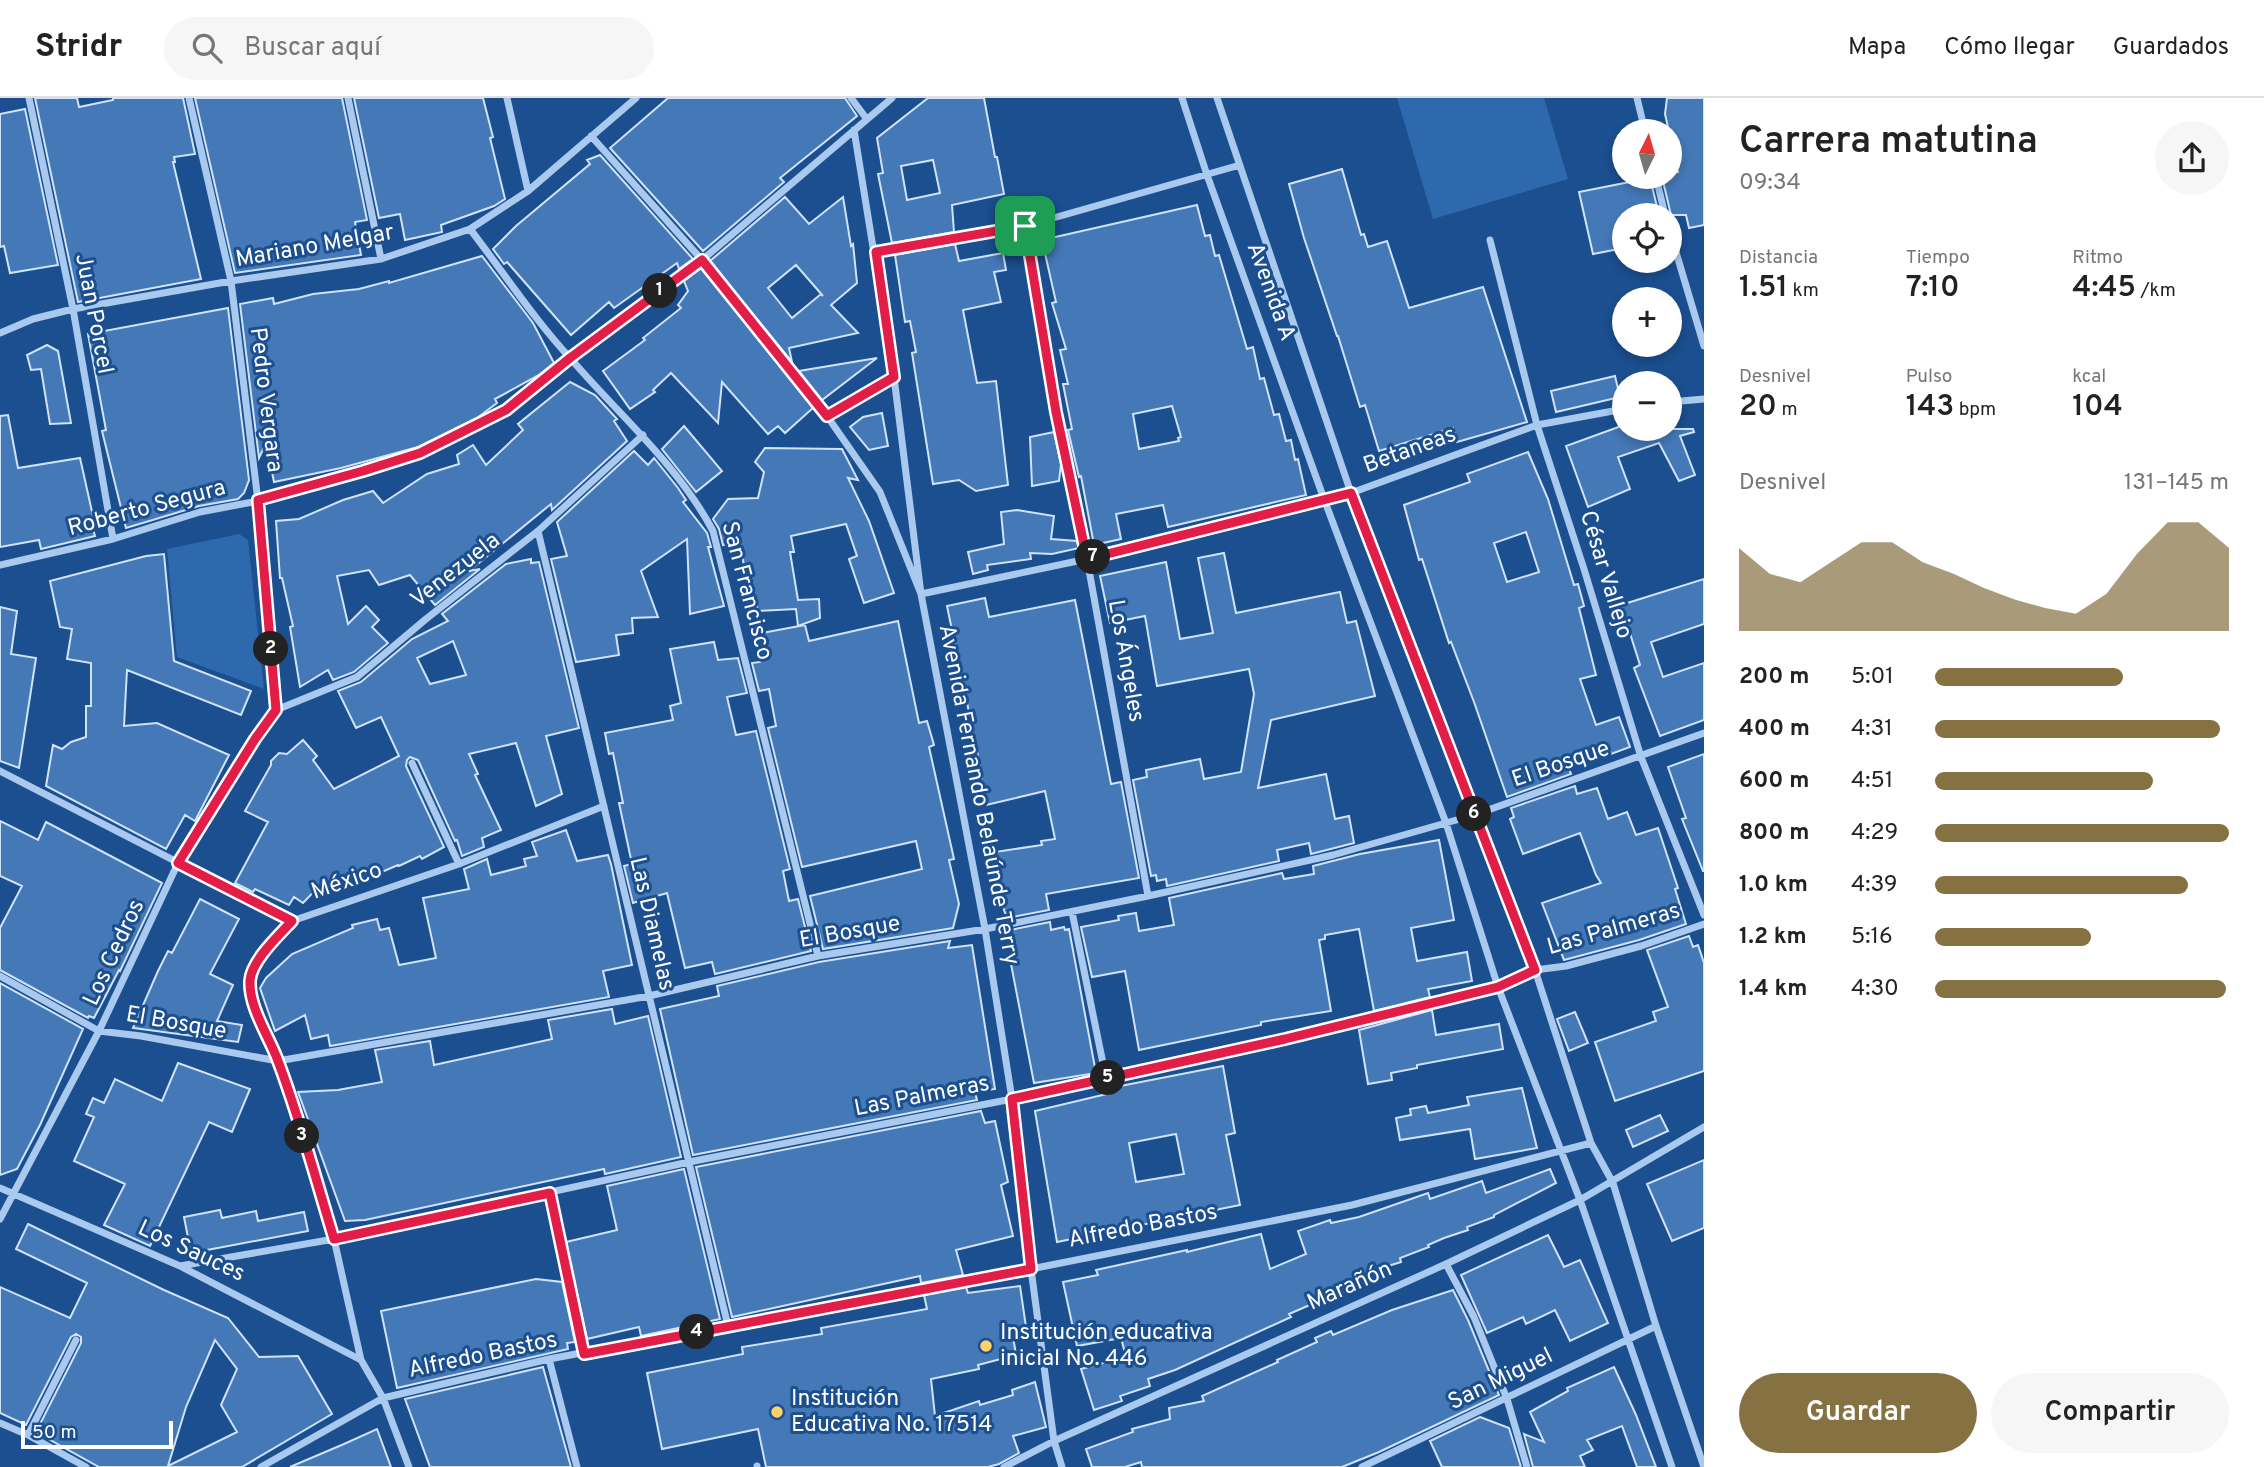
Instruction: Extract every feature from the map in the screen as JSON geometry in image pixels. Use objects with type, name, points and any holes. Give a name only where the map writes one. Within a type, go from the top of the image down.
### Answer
[{"type":"street","name":"Juan Porcel","points":[[29,98],[73,309],[113,539]]},
{"type":"street","name":"Pedro Vergara","points":[[189,98],[231,281],[258,500],[276,710]]},
{"type":"street","points":[[348,98],[381,258]]},
{"type":"street","points":[[506,98],[528,191]]},
{"type":"street","name":"Mariano Melgar","points":[[0,333],[33,319],[73,309],[381,258],[470,229],[528,191],[636,98]]},
{"type":"street","points":[[851,98],[866,118]]},
{"type":"street","name":"Roberto Segura","points":[[0,565],[113,539],[200,512],[258,500],[363,471],[420,453],[506,410],[570,358],[702,260],[892,98]]},
{"type":"street","name":"Avenida A","points":[[1182,98],[1206,175],[1446,824],[1498,987],[1563,1151],[1672,1467]]},
{"type":"street","name":"Avenida A","points":[[1217,98],[1351,493],[1535,970],[1591,1143],[1613,1183],[1656,1326],[1704,1467]]},
{"type":"street","points":[[1637,98],[1642,119]]},
{"type":"street","name":"Avenida Fernando Belaúnde Terry","points":[[854,130],[876,252],[921,594],[985,929],[1012,1099],[1054,1441],[1062,1467]]},
{"type":"street","points":[[591,136],[702,260],[827,416],[880,492],[921,594]]},
{"type":"street","points":[[876,252],[1025,226],[1240,165]]},
{"type":"street","name":"Los Ángeles","points":[[1025,226],[1056,412],[1087,559],[1149,897]]},
{"type":"street","name":"San Francisco","points":[[470,229],[570,358],[643,435],[703,510],[713,531],[818,956]]},
{"type":"street","name":"César Vallejo","points":[[1490,240],[1537,425],[1641,757],[1704,915]]},
{"type":"street","points":[[1682,272],[1704,346]]},
{"type":"street","points":[[827,416],[894,377]]},
{"type":"street","points":[[1682,401],[1704,398]]},
{"type":"street","name":"Betaneas","points":[[921,594],[1087,559],[1351,493],[1537,425],[1612,411]]},
{"type":"street","name":"Venezuela","points":[[276,710],[356,677],[538,531],[643,435]]},
{"type":"street","name":"Las Diamelas","points":[[538,531],[728,1326]]},
{"type":"street","name":"Los Cedros","points":[[0,1219],[99,1031],[178,863],[276,710]]},
{"type":"street","name":"El Bosque","points":[[0,976],[99,1031],[278,1061],[649,996],[818,956],[985,929],[1149,897],[1333,855],[1474,816],[1704,733]]},
{"type":"street","points":[[412,763],[459,864]]},
{"type":"street","name":"México","points":[[0,771],[292,921],[459,864],[604,806]]},
{"type":"street","points":[[1072,912],[1107,1078]]},
{"type":"street","points":[[292,921],[267,946],[250,978],[251,997],[278,1061],[334,1239],[361,1360],[383,1398],[409,1467]]},
{"type":"street","name":"Las Palmeras","points":[[180,1266],[334,1239],[689,1162],[1012,1099],[1285,1039],[1498,987],[1535,970],[1566,966],[1641,946],[1704,924]]},
{"type":"street","name":"Marañón","points":[[1004,1467],[1054,1441],[1446,1264],[1580,1200],[1704,1128]]},
{"type":"street","name":"Alfredo Bastos","points":[[261,1467],[383,1398],[549,1359],[1031,1269],[1352,1205],[1591,1143]]},
{"type":"street","name":"Los Sauces","points":[[0,1188],[180,1266],[361,1360]]},
{"type":"street","points":[[550,1193],[584,1354]]},
{"type":"street","points":[[1446,1264],[1474,1317],[1507,1399],[1527,1467]]},
{"type":"street","name":"San Miguel","points":[[1362,1467],[1656,1326]]},
{"type":"street","points":[[28,1435],[76,1340]]},
{"type":"street","points":[[549,1359],[577,1467]]},
{"type":"street","points":[[0,1423],[86,1467]]},
{"type":"shaded area","points":[[1397,98],[1544,98],[1568,179],[1433,219]]},
{"type":"shaded area","points":[[239,534],[248,540],[264,689],[177,657],[167,549]]},
{"type":"building","points":[[35,98],[77,98],[79,107],[113,98],[183,98],[195,154],[174,157],[173,162],[201,279],[78,302]]},
{"type":"building","points":[[195,98],[342,98],[367,220],[355,222],[361,255],[235,273]]},
{"type":"building","points":[[354,98],[483,98],[505,199],[494,206],[441,225],[442,232],[405,240],[400,214],[379,218]]},
{"type":"building","points":[[668,98],[845,98],[857,116],[780,178],[784,182],[703,251],[610,148]]},
{"type":"building","points":[[928,98],[984,98],[1004,194],[952,205],[954,232],[892,243],[878,174],[883,173],[877,138]],"holes":[[[933,160],[940,193],[907,200],[901,166]]]},
{"type":"building","points":[[1667,98],[1704,98],[1704,225],[1689,228],[1686,215],[1682,215],[1682,203],[1668,203],[1665,189],[1682,189],[1682,119],[1666,119]]},
{"type":"building","points":[[25,109],[58,265],[10,273],[4,246],[0,247],[0,114]]},
{"type":"building","points":[[600,155],[693,259],[679,269],[677,263],[614,308],[609,302],[571,335],[493,249],[516,226],[590,164],[587,160]]},
{"type":"building","points":[[1342,169],[1361,235],[1364,234],[1368,247],[1387,241],[1409,308],[1483,287],[1527,422],[1457,442],[1453,428],[1379,451],[1365,405],[1360,407],[1289,184]]},
{"type":"building","points":[[1612,185],[1612,189],[1653,189],[1656,203],[1612,203],[1612,250],[1593,254],[1579,192]]},
{"type":"building","points":[[785,197],[809,224],[843,197],[851,246],[853,244],[857,283],[831,305],[858,333],[789,348],[792,362],[710,261]],"holes":[[[796,265],[823,296],[821,294],[792,318],[768,288]]]},
{"type":"building","points":[[1197,205],[1205,236],[1210,235],[1215,256],[1219,255],[1247,349],[1253,347],[1260,379],[1264,378],[1274,415],[1279,414],[1286,441],[1291,440],[1306,495],[1168,527],[1163,505],[1116,514],[1121,539],[1094,545],[1081,476],[1079,477],[1068,430],[1072,429],[1063,384],[1068,384],[1060,350],[1066,349],[1052,303],[1056,302],[1042,240]],"holes":[[[1172,406],[1181,437],[1178,438],[1179,441],[1139,449],[1133,414]]]},
{"type":"building","points":[[955,244],[959,261],[1003,253],[1006,270],[994,272],[1001,302],[963,310],[977,383],[996,381],[1008,485],[976,491],[959,480],[933,484],[912,353],[916,352],[910,321],[905,322],[895,255]]},
{"type":"building","points":[[482,256],[533,323],[554,363],[539,375],[495,399],[497,403],[477,418],[418,447],[341,468],[274,482],[266,443],[259,458],[240,304],[273,298],[274,304],[313,294],[359,289]]},
{"type":"building","points":[[701,268],[813,408],[785,433],[778,426],[768,434],[722,382],[718,423],[671,373],[653,390],[655,392],[630,409],[603,371],[645,340],[643,338],[681,308],[678,305],[688,291],[684,281]]},
{"type":"building","points":[[228,308],[249,480],[244,493],[238,499],[199,506],[126,528],[102,431],[106,430],[88,334]]},
{"type":"building","points":[[47,345],[58,351],[71,423],[50,424],[41,369],[31,370],[27,355]]},
{"type":"building","points":[[877,358],[822,400],[799,371]]},
{"type":"building","points":[[1612,377],[1612,399],[1556,412],[1551,391]]},
{"type":"building","points":[[570,382],[595,395],[617,419],[614,421],[627,441],[552,510],[551,504],[469,571],[480,569],[435,605],[410,575],[379,585],[369,570],[337,576],[348,624],[366,606],[379,620],[372,627],[388,643],[354,672],[333,680],[328,670],[300,687],[290,627],[293,626],[280,578],[276,521],[299,519],[343,500],[373,491],[383,503],[427,474],[459,464],[457,455],[473,445],[486,465],[523,430],[518,424]]},
{"type":"building","points":[[882,413],[888,446],[869,450],[850,427],[863,417]]},
{"type":"building","points":[[8,415],[18,468],[80,458],[95,536],[41,549],[39,540],[0,547],[0,416]]},
{"type":"building","points":[[684,426],[722,471],[696,492],[662,449]]},
{"type":"building","points":[[1612,429],[1612,441],[1682,441],[1695,475],[1679,481],[1659,443],[1618,457],[1630,489],[1588,507],[1566,446]]},
{"type":"building","points":[[1682,429],[1693,429],[1694,432],[1682,435]]},
{"type":"building","points":[[1054,432],[1061,464],[1059,481],[1032,486],[1030,437]]},
{"type":"building","points":[[765,448],[842,449],[858,480],[848,478],[869,521],[894,593],[864,603],[849,559],[857,556],[846,524],[791,536],[794,552],[790,552],[798,600],[819,599],[820,618],[798,626],[796,609],[757,611],[757,601],[750,602],[740,542],[723,545],[713,519],[728,499],[758,498],[764,472],[755,462]]},
{"type":"building","points":[[634,451],[648,465],[654,458],[678,488],[686,500],[683,502],[707,533],[711,547],[708,547],[724,606],[690,614],[687,539],[641,571],[658,617],[632,618],[633,633],[616,635],[619,655],[576,662],[551,559],[567,556],[557,522]]},
{"type":"building","points":[[1528,452],[1548,499],[1574,585],[1578,584],[1584,606],[1579,608],[1596,675],[1580,679],[1596,725],[1619,717],[1630,747],[1611,754],[1609,747],[1566,761],[1571,774],[1507,797],[1474,702],[1451,642],[1449,643],[1422,559],[1419,560],[1404,505],[1470,482],[1467,474]],"holes":[[[1526,532],[1539,572],[1507,582],[1494,543]]]},
{"type":"building","points":[[1017,510],[1054,516],[1051,539],[1077,541],[1079,548],[1052,554],[1030,553],[1031,559],[987,565],[988,570],[973,574],[968,552],[1004,544],[1001,512]]},
{"type":"building","points":[[1224,553],[1236,613],[1340,592],[1347,623],[1356,621],[1375,696],[1271,720],[1258,788],[1326,774],[1335,819],[1349,816],[1354,843],[1311,854],[1309,843],[1277,850],[1279,861],[1167,886],[1166,879],[1157,881],[1156,875],[1151,876],[1133,780],[1147,777],[1146,770],[1200,759],[1204,779],[1241,772],[1254,694],[1249,669],[1157,686],[1145,616],[1110,623],[1100,576],[1166,562],[1180,639],[1213,633],[1198,558]]},
{"type":"building","points":[[164,554],[174,661],[251,691],[241,715],[127,670],[124,726],[157,723],[229,755],[195,821],[185,815],[166,849],[46,786],[53,745],[62,749],[71,742],[86,737],[86,706],[91,706],[91,663],[67,659],[72,629],[60,627],[50,581],[146,556]]},
{"type":"building","points":[[531,559],[531,563],[539,562],[579,728],[546,736],[562,794],[536,806],[516,743],[469,754],[478,774],[475,775],[501,830],[482,838],[484,847],[462,856],[457,840],[455,841],[418,760],[410,757],[406,766],[444,847],[422,859],[420,856],[375,875],[374,872],[328,893],[323,882],[303,903],[294,897],[289,905],[235,883],[268,822],[245,811],[271,761],[279,753],[287,754],[303,740],[317,756],[313,760],[334,789],[399,756],[381,717],[356,728],[338,691],[361,682],[412,639],[448,621],[442,614],[506,564]],"holes":[[[453,641],[466,675],[430,684],[417,658]]]},
{"type":"building","points":[[1704,579],[1704,624],[1651,642],[1663,677],[1704,663],[1704,720],[1660,736],[1634,668],[1640,665],[1621,605]]},
{"type":"building","points":[[985,598],[989,617],[1075,600],[1111,784],[1121,782],[1139,878],[1046,894],[1049,910],[1007,918],[995,852],[1042,845],[1041,841],[1055,839],[1045,791],[986,805],[947,606]]},
{"type":"building","points":[[0,607],[17,611],[11,654],[36,658],[19,768],[0,761]]},
{"type":"building","points":[[898,621],[919,723],[927,721],[934,745],[929,747],[954,859],[949,860],[959,904],[953,928],[823,949],[810,896],[922,869],[916,841],[802,867],[768,728],[776,726],[769,689],[759,691],[752,663],[760,662],[757,634],[805,625],[809,641]]},
{"type":"building","points":[[714,642],[718,660],[738,658],[747,693],[727,697],[736,735],[756,731],[790,869],[783,871],[789,901],[798,899],[811,951],[715,974],[712,962],[685,968],[667,893],[633,903],[624,866],[632,864],[619,803],[623,803],[613,753],[609,754],[605,733],[673,720],[670,706],[681,703],[670,649]]},
{"type":"building","points":[[1704,754],[1703,871],[1682,819],[1686,818],[1668,767]]},
{"type":"building","points":[[1575,786],[1577,794],[1597,788],[1608,819],[1627,812],[1636,835],[1658,828],[1678,888],[1675,889],[1686,924],[1564,960],[1542,903],[1601,883],[1580,833],[1523,854],[1510,819],[1514,817],[1511,808]]},
{"type":"building","points":[[0,821],[38,840],[46,822],[162,883],[94,1018],[88,1018],[0,970],[0,928],[22,886],[0,876]]},
{"type":"building","points":[[566,830],[577,861],[608,855],[611,864],[632,965],[603,971],[609,997],[330,1046],[328,1035],[311,1039],[305,1015],[275,1031],[260,988],[266,978],[292,954],[353,928],[352,925],[377,919],[380,930],[389,928],[399,965],[436,958],[423,898],[469,889],[464,869],[487,859],[491,875],[526,866],[524,859],[537,856],[532,842]]},
{"type":"building","points":[[1439,840],[1454,920],[1411,928],[1417,961],[1467,952],[1472,981],[1428,989],[1430,997],[1374,1011],[1359,929],[1325,935],[1325,939],[1319,940],[1331,1011],[1261,1022],[1261,1025],[1139,1050],[1125,971],[1092,977],[1081,927],[1119,920],[1118,916],[1136,913],[1139,931],[1174,925],[1169,898],[1282,873],[1284,879],[1314,874],[1313,866],[1360,854]]},
{"type":"building","points":[[200,899],[239,919],[210,974],[233,985],[217,1021],[242,1025],[238,1042],[133,1028],[168,951],[172,953]]},
{"type":"building","points":[[1050,922],[1051,930],[1064,927],[1065,930],[1069,929],[1096,1073],[1034,1083],[1011,964],[1016,963],[1010,930]]},
{"type":"building","points":[[1689,936],[1693,947],[1698,945],[1704,963],[1704,1071],[1615,1101],[1595,1042],[1656,1021],[1653,1012],[1668,1007],[1647,950]]},
{"type":"building","points":[[950,941],[948,948],[972,945],[995,1089],[975,1092],[977,1100],[693,1155],[660,1009],[719,996],[717,986],[819,962]]},
{"type":"building","points":[[0,983],[83,1029],[17,1169],[0,1175]]},
{"type":"building","points":[[612,1009],[615,1024],[648,1016],[681,1157],[605,1174],[604,1169],[365,1220],[345,1221],[298,1092],[338,1090],[382,1082],[375,1050],[430,1041],[434,1065],[552,1039],[548,1020]]},
{"type":"building","points":[[1432,1010],[1436,1035],[1499,1024],[1503,1049],[1417,1065],[1417,1068],[1391,1073],[1392,1080],[1368,1084],[1359,1030]]},
{"type":"building","points":[[1575,1012],[1588,1043],[1569,1051],[1557,1019]]},
{"type":"building","points":[[178,1063],[250,1089],[232,1132],[209,1122],[150,1246],[104,1225],[125,1184],[74,1161],[94,1117],[86,1114],[93,1098],[104,1103],[115,1079],[162,1101]]},
{"type":"building","points":[[1223,1066],[1235,1133],[1226,1135],[1240,1205],[1057,1242],[1035,1111],[1111,1093],[1110,1088]],"holes":[[[1176,1134],[1184,1174],[1136,1182],[1129,1143]]]},
{"type":"building","points":[[1522,1088],[1537,1148],[1475,1159],[1470,1129],[1400,1140],[1396,1118],[1411,1115],[1410,1109],[1426,1106],[1428,1113],[1469,1105],[1467,1097]]},
{"type":"building","points":[[981,1111],[985,1123],[995,1121],[1008,1182],[1001,1185],[1013,1236],[956,1250],[963,1275],[921,1283],[920,1276],[732,1317],[696,1167]]},
{"type":"building","points":[[1660,1115],[1668,1131],[1633,1147],[1626,1130]]},
{"type":"building","points":[[1704,1160],[1704,1228],[1672,1241],[1647,1184]]},
{"type":"building","points":[[684,1169],[720,1319],[641,1336],[639,1327],[587,1339],[566,1242],[617,1230],[607,1186]]},
{"type":"building","points":[[1550,1169],[1556,1183],[1494,1217],[1400,1258],[1401,1262],[1375,1270],[1377,1277],[1353,1286],[1354,1289],[1289,1314],[1291,1317],[1175,1370],[1148,1379],[1150,1386],[1120,1396],[1122,1401],[1094,1410],[1081,1369],[1126,1357],[1121,1338],[1077,1346],[1063,1282],[1098,1275],[1096,1270],[1261,1234],[1270,1269],[1306,1254],[1298,1231],[1330,1220],[1331,1223],[1359,1217],[1428,1193],[1430,1199],[1482,1181],[1486,1193]]},
{"type":"building","points":[[220,1210],[222,1218],[256,1211],[258,1221],[304,1212],[308,1231],[191,1253],[184,1217]]},
{"type":"building","points":[[28,1224],[228,1318],[259,1357],[298,1356],[332,1414],[242,1467],[99,1467],[36,1432],[81,1343],[81,1337],[76,1334],[71,1337],[26,1425],[0,1413],[0,1287],[70,1318],[87,1283],[16,1249]],"holes":[[[215,1340],[237,1369],[221,1405],[237,1432],[168,1466],[186,1407]]]},
{"type":"building","points":[[1548,1235],[1564,1267],[1580,1260],[1608,1323],[1570,1341],[1555,1310],[1526,1324],[1523,1317],[1487,1333],[1461,1275]]},
{"type":"building","points":[[536,1279],[562,1282],[575,1342],[567,1343],[568,1349],[397,1388],[381,1311]]},
{"type":"building","points":[[1020,1286],[1026,1327],[1012,1330],[1016,1355],[978,1365],[979,1369],[931,1379],[935,1416],[979,1401],[980,1405],[1013,1395],[1012,1390],[1035,1382],[1046,1427],[1013,1436],[1019,1453],[999,1464],[988,1467],[766,1467],[758,1429],[662,1449],[647,1373],[743,1354],[742,1347],[822,1334],[821,1328],[927,1309],[924,1295],[966,1287],[968,1293]]},
{"type":"building","points":[[1453,1290],[1499,1395],[1342,1467],[1142,1467],[1141,1462],[1125,1467],[1092,1467],[1086,1449],[1133,1432],[1132,1429],[1170,1419],[1169,1408],[1204,1401],[1202,1396],[1278,1362],[1277,1360],[1317,1342],[1315,1338],[1331,1331],[1333,1335],[1392,1310]]},
{"type":"building","points":[[543,1367],[571,1467],[430,1467],[405,1399]]},
{"type":"building","points":[[1614,1367],[1656,1467],[1637,1467],[1622,1426],[1587,1440],[1593,1450],[1580,1456],[1585,1467],[1533,1467],[1524,1434],[1544,1442],[1530,1412],[1568,1391],[1567,1388]]},
{"type":"building","points":[[1480,1417],[1509,1428],[1521,1467],[1442,1467],[1430,1441]]},
{"type":"building","points":[[377,1429],[391,1467],[290,1467],[344,1444]]},
{"type":"place","name":"Institución educativa inicial No. 446","points":[[986,1346]]},
{"type":"place","name":"Institución Educativa No. 17514","points":[[777,1412]]},
{"type":"route","points":[[1025,226],[1056,412],[1087,559],[1351,493],[1535,970],[1498,987],[1285,1039],[1012,1099],[1031,1269],[584,1354],[550,1193],[334,1239],[278,1061],[251,997],[250,978],[259,960],[267,946],[292,921],[178,863],[276,710],[258,500],[420,453],[506,410],[570,358],[702,260],[827,416],[894,377],[876,252],[1025,226]]}]
